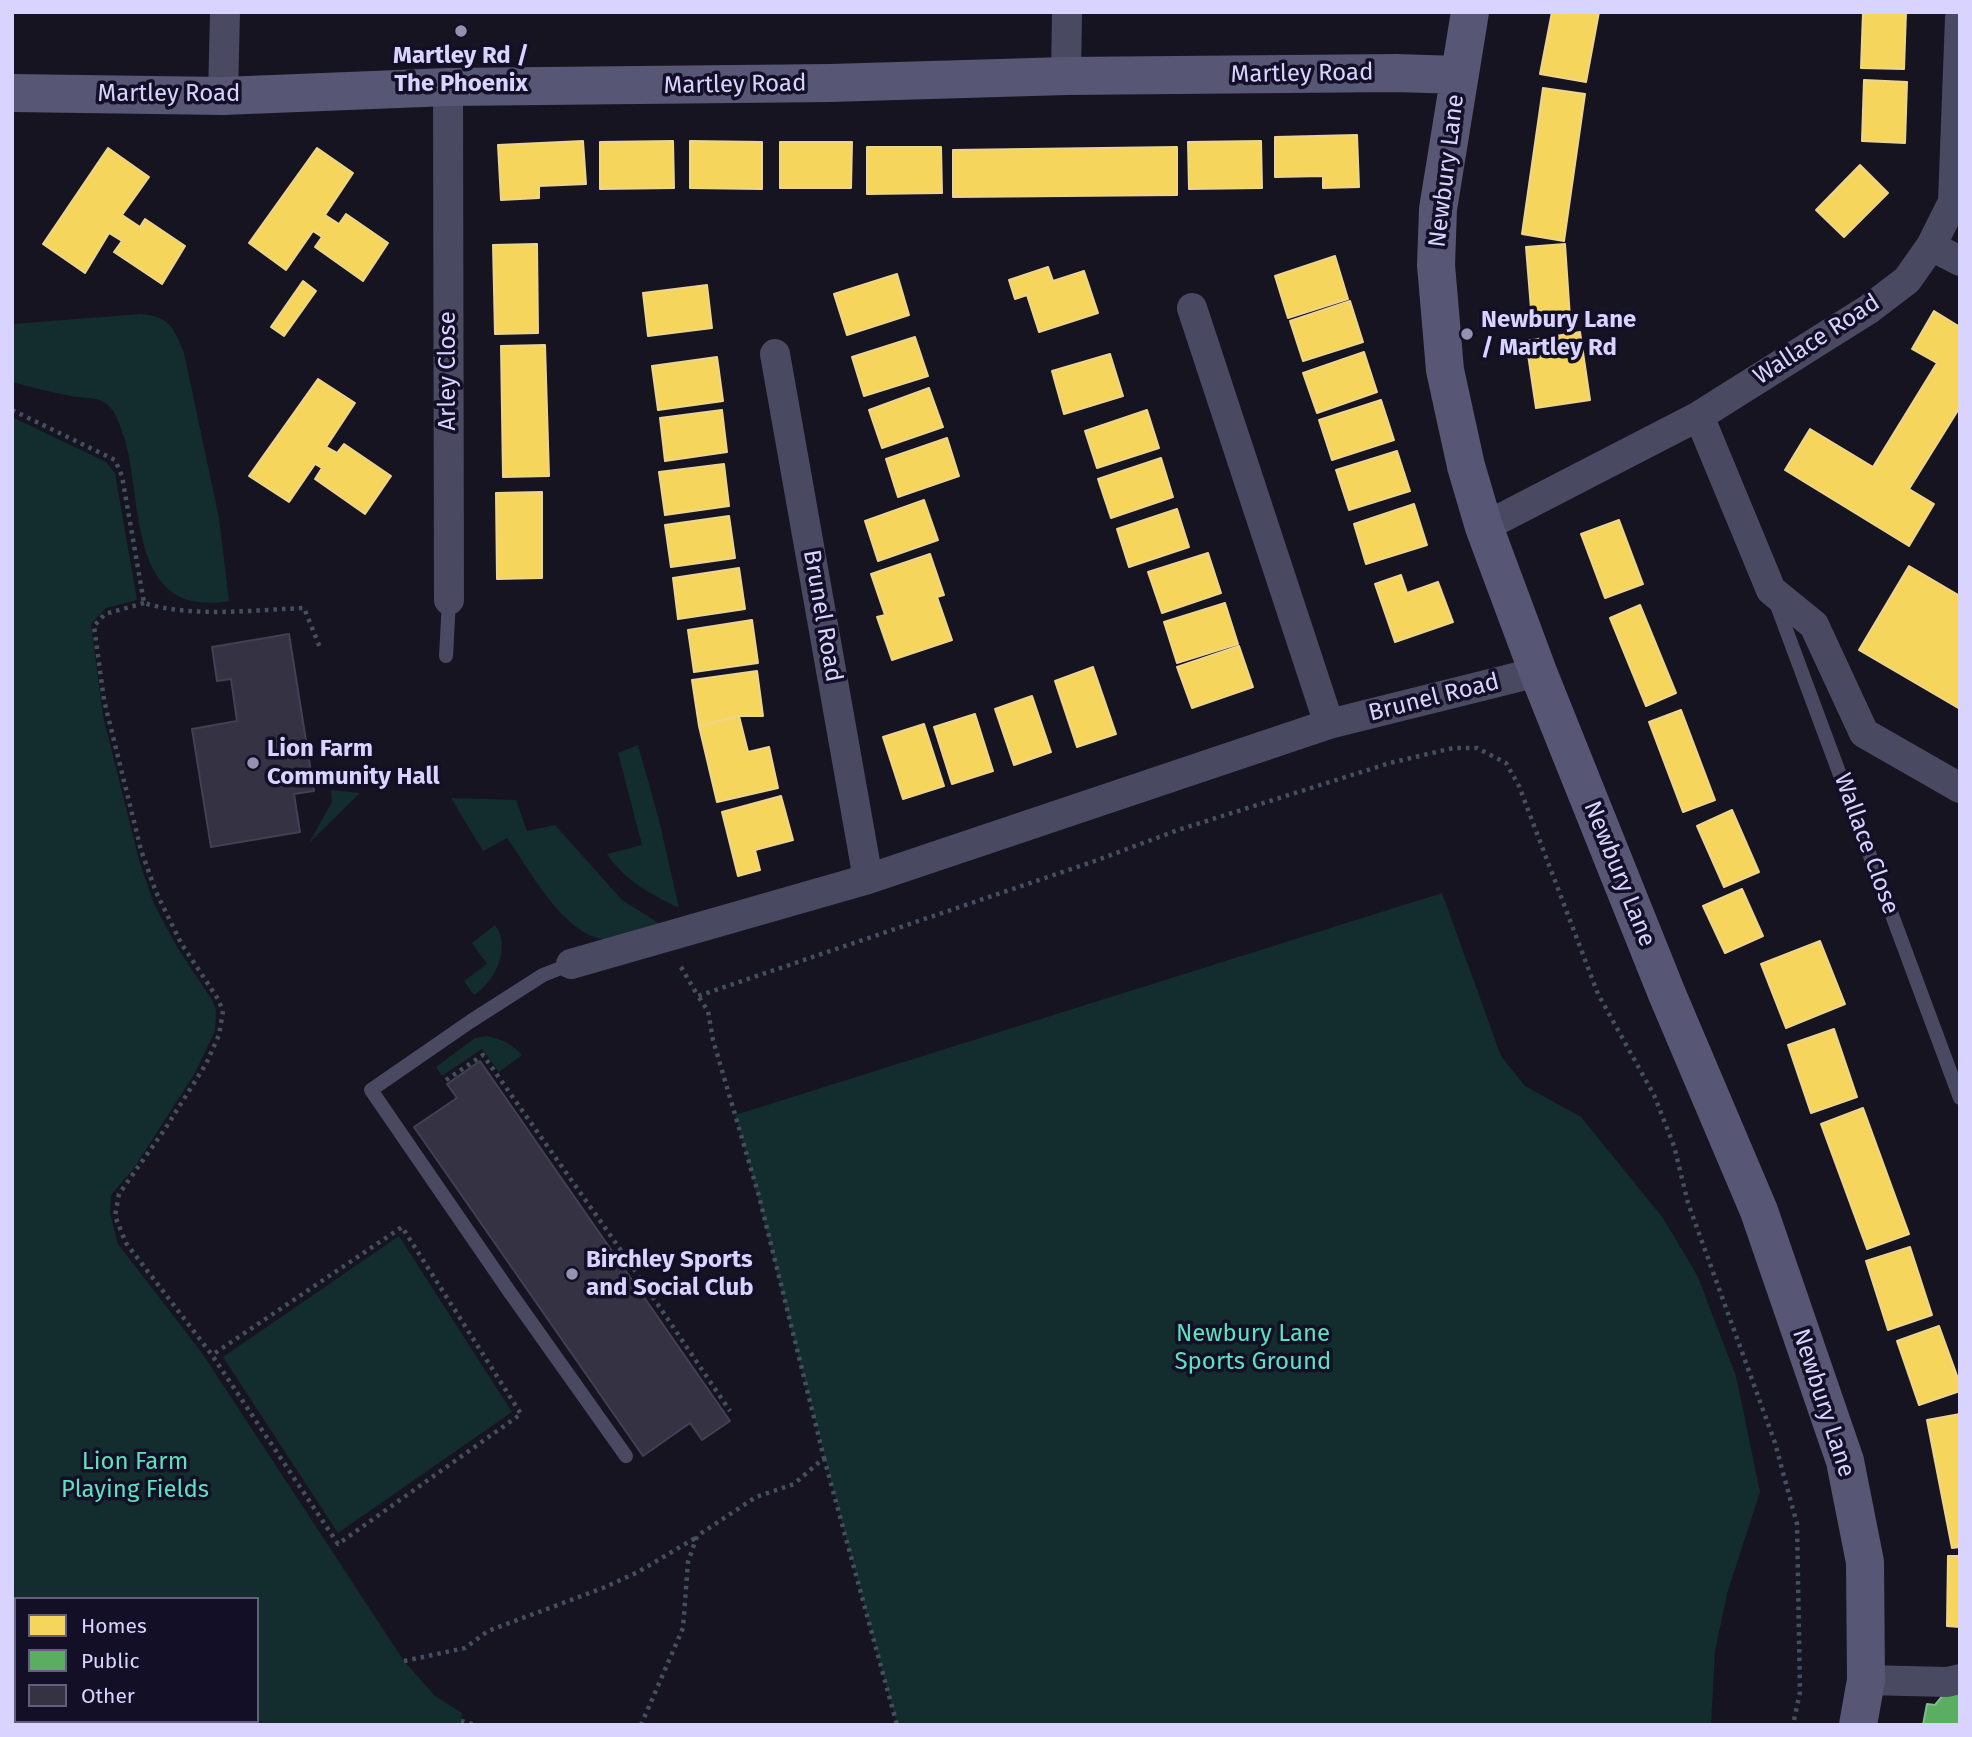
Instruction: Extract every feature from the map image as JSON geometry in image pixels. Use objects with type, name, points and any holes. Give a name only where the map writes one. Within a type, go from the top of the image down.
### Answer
[{"type":"street","points":[[223,96],[225,12]]},
{"type":"street","points":[[1066,76],[1067,12]]},
{"type":"street","name":"Newbury Lane","points":[[1470,12],[1438,209],[1436,265],[1445,370],[1466,466],[1483,527],[1538,672],[1667,994],[1759,1211],[1845,1461],[1865,1562],[1866,1680],[1858,1725]]},
{"type":"street","name":"Wallace Road","points":[[1483,527],[1699,416],[1869,309],[1907,280],[1931,246],[1953,202],[1960,18]]},
{"type":"street","name":"Martley Road","points":[[12,93],[223,96],[448,87],[803,84],[1066,76],[1396,73],[1459,75]]},
{"type":"street","name":"Arley Close","points":[[448,87],[449,600]]},
{"type":"street","points":[[1931,246],[1960,261]]},
{"type":"street","points":[[1192,308],[1329,724]]},
{"type":"street","name":"Brunel Road","points":[[775,354],[868,879]]},
{"type":"street","name":"Wallace Close","points":[[1699,416],[1771,590],[1814,625],[1864,733],[1960,788]]},
{"type":"street","name":"Brunel Road","points":[[571,964],[868,879],[1329,724],[1538,672]]},
{"type":"street","points":[[1866,1680],[1947,1682],[1960,1679]]},
{"type":"lane","name":"Wallace Close","points":[[1771,590],[1960,1098]]},
{"type":"lane","name":"Arley Close","points":[[446,656],[449,600]]},
{"type":"lane","points":[[571,964],[543,975],[371,1090],[626,1456]]},
{"type":"path","points":[[12,410],[115,460],[122,476],[144,603]]},
{"type":"path","points":[[212,1355],[402,1227],[521,1414],[338,1544],[212,1355],[127,1243],[115,1216],[120,1194],[206,1064],[219,1035],[223,1010],[181,943],[156,892],[141,850],[104,701],[94,626],[105,614],[144,603],[165,610],[186,612],[304,607],[321,650]]},
{"type":"path","points":[[698,996],[1092,862],[1178,830],[1391,763],[1453,748],[1477,748],[1506,763],[1519,786],[1598,994],[1654,1095],[1674,1146],[1688,1203],[1775,1443],[1797,1524],[1800,1692],[1793,1725]]},
{"type":"path","points":[[683,932],[679,964],[708,1011],[713,1040],[759,1196],[824,1458],[897,1725]]},
{"type":"path","points":[[446,1080],[483,1055],[730,1411]]},
{"type":"path","points":[[404,1661],[465,1648],[488,1631],[638,1572],[756,1497],[794,1484],[824,1458]]},
{"type":"path","points":[[642,1725],[683,1628],[688,1562],[698,1536]]},
{"type":"path","points":[[461,1721],[476,1725]]},
{"type":"green space","points":[[141,314],[159,318],[170,325],[184,353],[219,518],[229,601],[196,602],[172,592],[156,574],[145,550],[124,437],[110,407],[102,401],[12,382],[12,324]]},
{"type":"green space","name":"Lion Farm Playing Fields","points":[[12,417],[106,462],[115,473],[137,600],[106,608],[91,624],[103,716],[139,860],[154,904],[216,1010],[215,1031],[195,1073],[134,1168],[111,1195],[110,1213],[118,1244],[202,1353],[404,1661],[435,1696],[462,1713],[461,1725],[12,1725]]},
{"type":"green space","points":[[638,745],[679,908],[630,879],[607,854],[642,845],[618,753]]},
{"type":"green space","points":[[331,790],[360,793],[309,843],[332,802]]},
{"type":"green space","points":[[451,798],[516,800],[527,831],[555,825],[622,900],[660,924],[608,939],[587,934],[573,925],[548,898],[507,838],[483,851]]},
{"type":"green space","name":"Newbury Lane Sports Ground","points":[[1442,893],[1501,1056],[1525,1086],[1581,1117],[1663,1218],[1697,1275],[1736,1376],[1760,1492],[1727,1594],[1715,1651],[1711,1725],[897,1725],[735,1115]]},
{"type":"green space","points":[[495,925],[502,943],[499,963],[489,982],[474,995],[464,981],[487,964],[472,943]]},
{"type":"green space","points":[[487,1036],[506,1042],[522,1055],[499,1072],[482,1049],[442,1076],[436,1067],[475,1038]]},
{"type":"green space","points":[[399,1236],[512,1412],[338,1533],[223,1357]]},
{"type":"building: Homes","points":[[1552,12],[1599,12],[1586,82],[1540,74]]},
{"type":"building: Homes","points":[[1863,12],[1906,12],[1904,69],[1861,68]]},
{"type":"building: Homes","points":[[1864,80],[1907,82],[1905,143],[1862,141]]},
{"type":"building: Homes","points":[[1543,88],[1585,94],[1564,241],[1522,234]]},
{"type":"building: Homes","points":[[1357,135],[1359,187],[1323,188],[1323,176],[1275,177],[1275,137]]},
{"type":"building: Homes","points":[[583,141],[586,184],[539,186],[539,198],[501,200],[498,145]]},
{"type":"building: Homes","points":[[673,141],[674,188],[600,189],[600,142]]},
{"type":"building: Homes","points":[[690,141],[762,142],[762,189],[690,188]]},
{"type":"building: Homes","points":[[1261,141],[1262,188],[1189,189],[1188,142]]},
{"type":"building: Homes","points":[[780,142],[852,142],[851,188],[780,188]]},
{"type":"building: Homes","points":[[867,147],[941,147],[942,193],[867,194]]},
{"type":"building: Homes","points":[[1177,147],[1177,195],[953,197],[953,150]]},
{"type":"building: Homes","points":[[108,148],[149,177],[122,215],[140,227],[145,219],[185,246],[162,284],[114,252],[122,241],[109,233],[85,273],[43,244]]},
{"type":"building: Homes","points":[[317,148],[353,173],[325,215],[339,224],[346,214],[388,243],[363,281],[315,247],[322,237],[313,231],[286,270],[249,243]]},
{"type":"building: Homes","points":[[1860,165],[1888,193],[1844,237],[1816,210]]},
{"type":"building: Homes","points":[[537,244],[538,333],[495,334],[493,245]]},
{"type":"building: Homes","points":[[1565,244],[1570,318],[1532,321],[1526,247]]},
{"type":"building: Homes","points":[[1335,256],[1348,299],[1288,318],[1275,276]]},
{"type":"building: Homes","points":[[1048,267],[1053,281],[1084,271],[1098,313],[1039,332],[1027,295],[1015,299],[1009,280]]},
{"type":"building: Homes","points":[[897,274],[909,315],[847,335],[834,294]]},
{"type":"building: Homes","points":[[303,281],[316,291],[284,336],[271,327]]},
{"type":"building: Homes","points":[[707,285],[712,328],[648,336],[643,293]]},
{"type":"building: Homes","points":[[1350,301],[1363,342],[1303,361],[1290,321]]},
{"type":"building: Homes","points":[[1934,311],[1960,327],[1960,407],[1909,489],[1934,504],[1909,546],[1785,470],[1810,429],[1873,467],[1937,363],[1912,349]]},
{"type":"building: Homes","points":[[1580,332],[1590,400],[1536,408],[1526,341]]},
{"type":"building: Homes","points":[[915,337],[928,376],[864,396],[852,357]]},
{"type":"building: Homes","points":[[545,345],[549,476],[503,477],[501,346]]},
{"type":"building: Homes","points":[[1364,352],[1377,392],[1317,413],[1303,373]]},
{"type":"building: Homes","points":[[1110,354],[1123,396],[1064,414],[1052,371]]},
{"type":"building: Homes","points":[[717,357],[723,401],[658,410],[652,366]]},
{"type":"building: Homes","points":[[318,379],[355,403],[326,447],[337,453],[344,444],[391,476],[365,514],[315,479],[322,468],[315,464],[289,502],[249,476]]},
{"type":"building: Homes","points":[[929,388],[943,427],[882,448],[869,410]]},
{"type":"building: Homes","points":[[1381,400],[1394,440],[1332,460],[1319,420]]},
{"type":"building: Homes","points":[[722,410],[727,452],[665,461],[660,418]]},
{"type":"building: Homes","points":[[1147,410],[1159,448],[1097,468],[1085,431]]},
{"type":"building: Homes","points":[[947,438],[959,476],[898,497],[886,459]]},
{"type":"building: Homes","points":[[1397,451],[1410,491],[1349,510],[1336,470]]},
{"type":"building: Homes","points":[[1161,458],[1173,497],[1111,518],[1098,479]]},
{"type":"building: Homes","points":[[724,464],[729,506],[665,515],[659,472]]},
{"type":"building: Homes","points":[[542,492],[542,578],[497,579],[496,493]]},
{"type":"building: Homes","points":[[924,500],[938,540],[878,561],[865,521]]},
{"type":"building: Homes","points":[[1414,504],[1427,545],[1366,564],[1354,524]]},
{"type":"building: Homes","points":[[1177,509],[1189,547],[1129,567],[1117,529]]},
{"type":"building: Homes","points":[[729,516],[735,558],[671,567],[665,525]]},
{"type":"building: Homes","points":[[1619,520],[1643,584],[1605,598],[1581,534]]},
{"type":"building: Homes","points":[[1208,553],[1221,593],[1162,613],[1148,572]]},
{"type":"building: Homes","points":[[930,554],[944,595],[937,597],[952,640],[892,660],[877,617],[885,615],[871,574]]},
{"type":"building: Homes","points":[[1909,566],[1960,596],[1960,709],[1859,650]]},
{"type":"building: Homes","points":[[739,568],[745,609],[678,619],[673,578]]},
{"type":"building: Homes","points":[[1401,575],[1407,593],[1438,582],[1453,622],[1395,642],[1375,584]]},
{"type":"building: Homes","points":[[1225,603],[1238,644],[1177,663],[1164,622]]},
{"type":"building: Homes","points":[[1640,605],[1676,693],[1646,706],[1610,618]]},
{"type":"building: Homes","points":[[752,620],[758,663],[694,672],[688,630]]},
{"type":"building: Homes","points":[[1239,646],[1253,687],[1192,708],[1177,667]]},
{"type":"building: Homes","points":[[1093,667],[1116,734],[1077,747],[1055,681]]},
{"type":"building: Homes","points":[[757,671],[763,716],[739,716],[699,726],[692,680]]},
{"type":"building: Homes","points":[[1032,696],[1051,752],[1014,765],[995,709]]},
{"type":"building: Homes","points":[[1681,710],[1715,800],[1683,812],[1649,722]]},
{"type":"building: Homes","points":[[975,714],[993,771],[952,784],[934,727]]},
{"type":"building: Homes","points":[[739,716],[748,752],[769,747],[778,788],[717,802],[699,726]]},
{"type":"building: Homes","points":[[924,724],[944,786],[903,799],[883,737]]},
{"type":"building: Homes","points":[[781,796],[793,840],[755,850],[760,870],[738,876],[722,812]]},
{"type":"building: Homes","points":[[1732,810],[1759,872],[1724,887],[1697,826]]},
{"type":"building: Homes","points":[[1742,889],[1763,936],[1725,953],[1703,906]]},
{"type":"building: Homes","points":[[1820,941],[1845,1004],[1786,1028],[1761,964]]},
{"type":"building: Homes","points":[[1834,1029],[1857,1097],[1811,1113],[1788,1045]]},
{"type":"building: Homes","points":[[1863,1108],[1909,1234],[1867,1249],[1821,1124]]},
{"type":"building: Homes","points":[[1910,1247],[1932,1315],[1888,1330],[1866,1261]]},
{"type":"building: Homes","points":[[1939,1326],[1960,1384],[1960,1391],[1919,1405],[1897,1341]]},
{"type":"building: Homes","points":[[1960,1414],[1960,1547],[1952,1548],[1927,1420]]},
{"type":"building: Homes","points":[[1948,1556],[1960,1556],[1960,1627],[1947,1626]]},
{"type":"building: Public","points":[[1960,1693],[1960,1725],[1923,1725],[1927,1704],[1935,1705],[1944,1694]]},
{"type":"building: Other","name":"Lion Farm Community Hall","points":[[289,634],[314,791],[294,794],[300,832],[211,847],[192,729],[237,721],[231,679],[217,681],[212,647]]},
{"type":"building: Other","name":"Birchley Sports and Social Club","points":[[480,1061],[730,1421],[702,1440],[690,1423],[643,1456],[414,1127],[457,1098],[447,1084]]},
{"type":"place","name":"Martley Rd / The Phoenix","points":[[461,31]]},
{"type":"place","name":"Newbury Lane / Martley Rd","points":[[1467,334]]},
{"type":"place","name":"Lion Farm Community Hall","points":[[253,763]]},
{"type":"place","name":"Birchley Sports and Social Club","points":[[572,1274]]}]
